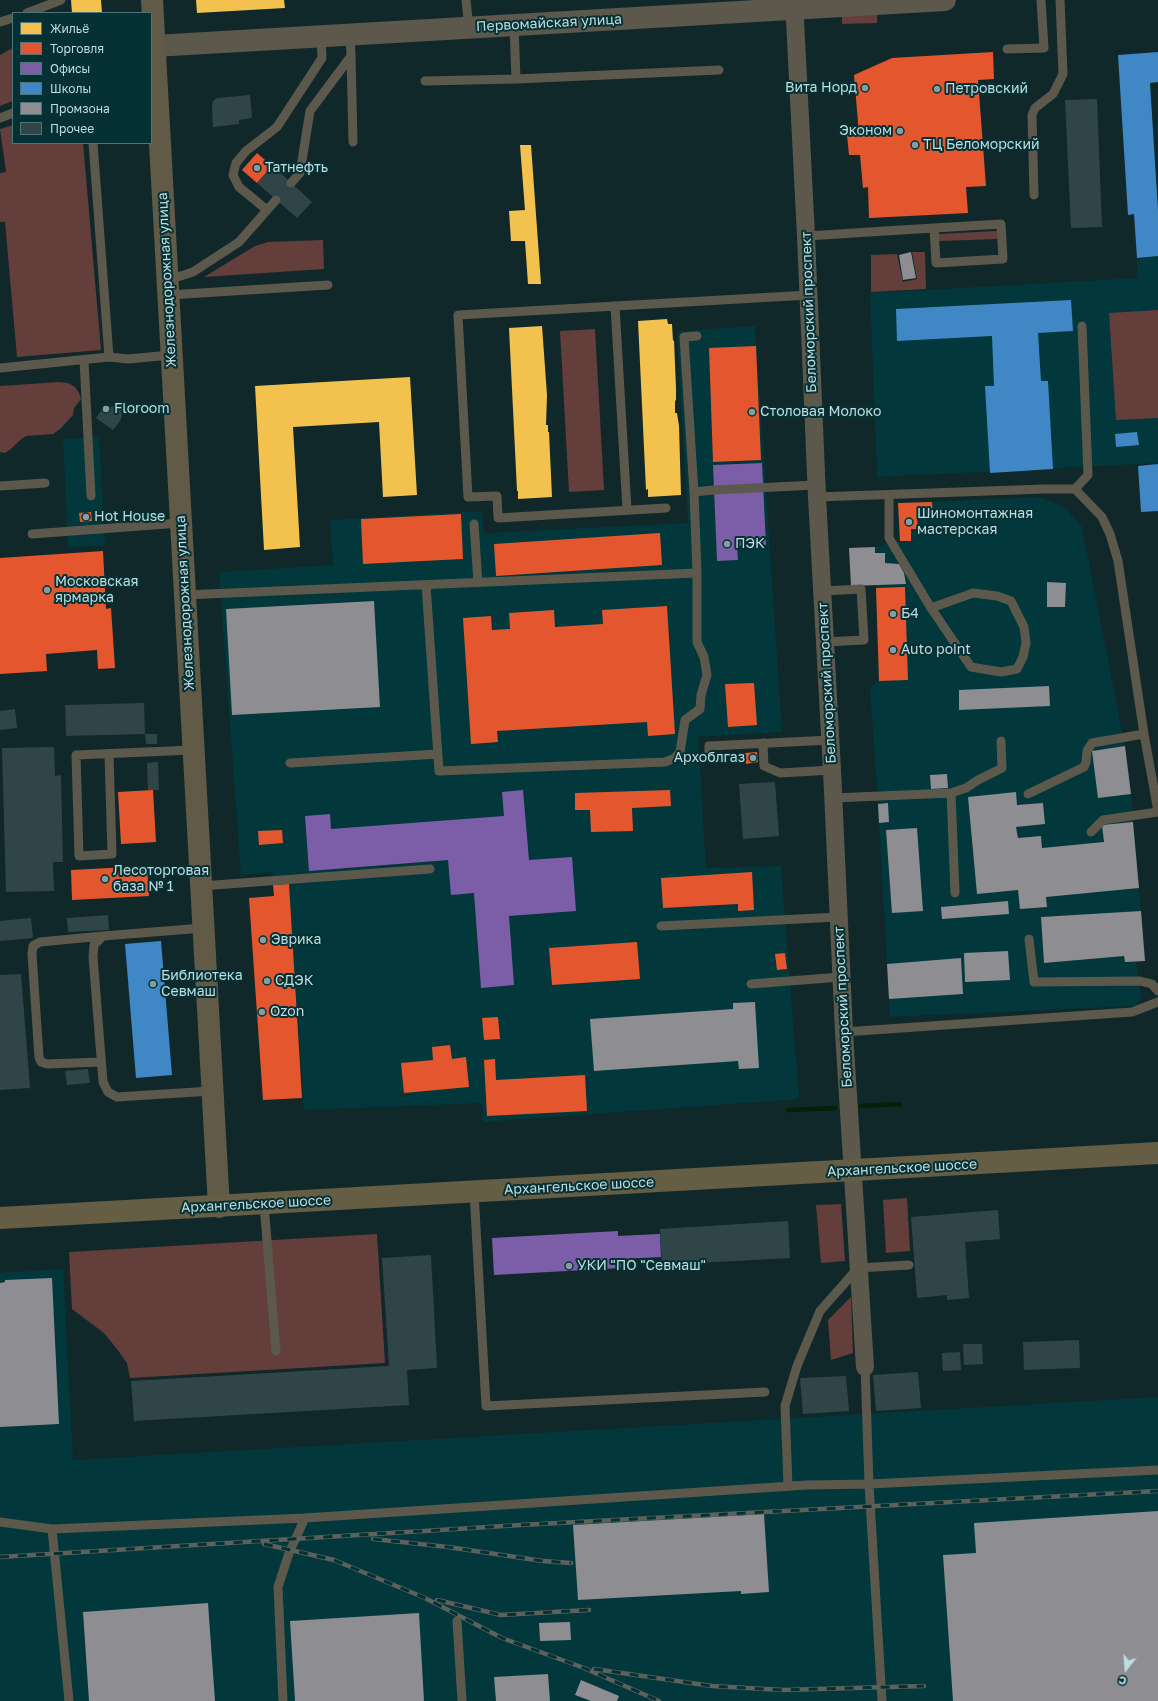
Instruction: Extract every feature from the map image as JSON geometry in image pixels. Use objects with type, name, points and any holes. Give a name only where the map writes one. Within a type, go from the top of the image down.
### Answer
[{"type":"main road","name":"Железнодорожная улица","points":[[152,0],[152,47],[168,287],[219,1207]]},
{"type":"main road","name":"Архангельское шоссе","points":[[0,1218],[219,1207],[1158,1153]]},
{"type":"street","name":"Первомайская улица","points":[[152,47],[514,25],[794,4],[945,0]]},
{"type":"street","name":"Беломорский проспект","points":[[794,4],[809,295],[816,491],[832,770],[841,977],[865,1367]]},
{"type":"lane","points":[[30,12],[61,0]]},
{"type":"lane","points":[[466,0],[469,28]]},
{"type":"lane","points":[[1007,49],[1044,48],[1041,0]]},
{"type":"lane","points":[[1034,195],[1032,115],[1035,108],[1052,94],[1064,74],[1060,0]]},
{"type":"lane","points":[[0,22],[12,18]]},
{"type":"lane","points":[[514,25],[516,79]]},
{"type":"lane","points":[[350,35],[353,142]]},
{"type":"lane","points":[[267,210],[239,187],[233,175],[236,162],[246,151],[277,127],[322,58],[320,37]]},
{"type":"lane","points":[[292,183],[300,173],[310,111],[351,56]]},
{"type":"lane","points":[[425,81],[516,79],[719,70]]},
{"type":"lane","points":[[0,118],[12,114]]},
{"type":"lane","points":[[93,144],[109,357]]},
{"type":"lane","points":[[168,287],[239,242],[276,200]]},
{"type":"lane","points":[[806,236],[934,228],[1001,224],[1003,259],[936,263],[934,228]]},
{"type":"lane","points":[[168,287],[328,285]]},
{"type":"lane","points":[[666,508],[498,518],[497,496],[468,497],[458,315],[809,295]]},
{"type":"lane","points":[[615,306],[627,510]]},
{"type":"lane","points":[[1075,489],[1088,475],[1082,326]]},
{"type":"lane","points":[[426,585],[439,771],[666,762],[675,758],[680,752],[685,720],[700,709],[701,695],[707,675],[704,657],[698,642],[694,492],[684,337],[697,336]]},
{"type":"lane","points":[[0,368],[109,357],[128,359],[171,355]]},
{"type":"lane","points":[[84,360],[91,496]]},
{"type":"lane","points":[[0,486],[45,483]]},
{"type":"lane","points":[[694,492],[714,490],[816,491],[889,495],[1075,489],[1102,517],[1110,534],[1118,561],[1144,734],[1158,812],[1103,820],[1091,832]]},
{"type":"lane","points":[[889,495],[890,538],[932,608],[971,667],[1001,672],[1017,668],[1023,657],[1026,642],[1024,627],[1011,601],[997,596],[973,593],[932,608]]},
{"type":"lane","points":[[32,534],[180,523]]},
{"type":"lane","points":[[474,524],[478,582]]},
{"type":"lane","points":[[184,595],[697,574]]},
{"type":"lane","points":[[822,591],[861,589],[864,640],[825,642]]},
{"type":"lane","points":[[1028,794],[1084,767],[1087,751],[1092,743],[1144,734]]},
{"type":"lane","points":[[709,755],[709,746],[830,740]]},
{"type":"lane","points":[[833,798],[951,793],[966,788],[1002,768],[1001,741]]},
{"type":"lane","points":[[763,743],[764,766],[780,773],[832,770]]},
{"type":"lane","points":[[109,754],[112,854],[79,856],[76,755],[193,750]]},
{"type":"lane","points":[[290,763],[438,754]]},
{"type":"lane","points":[[951,793],[955,893]]},
{"type":"lane","points":[[201,886],[430,869]]},
{"type":"lane","points":[[661,926],[838,917]]},
{"type":"lane","points":[[102,1062],[47,1064],[41,1062],[39,1057],[32,954],[33,946],[40,942],[203,928]]},
{"type":"lane","points":[[103,936],[94,945],[93,957],[103,1082],[108,1092],[117,1097],[212,1091]]},
{"type":"lane","points":[[1029,939],[1034,982],[1140,980],[1152,984],[1158,991]]},
{"type":"lane","points":[[751,984],[841,977]]},
{"type":"lane","points":[[844,1032],[1132,1012],[1158,1002]]},
{"type":"lane","points":[[474,1192],[486,1406],[765,1392]]},
{"type":"lane","points":[[264,1204],[276,1351]]},
{"type":"lane","points":[[788,1486],[785,1406],[797,1366],[820,1311],[858,1268],[908,1265]]},
{"type":"lane","points":[[865,1367],[869,1484],[882,1701]]},
{"type":"lane","points":[[0,1522],[52,1529],[305,1518],[788,1486],[869,1484],[1158,1470]]},
{"type":"lane","points":[[283,1701],[278,1587],[289,1553],[305,1518]]},
{"type":"lane","points":[[52,1529],[69,1701]]},
{"type":"lane","points":[[457,1621],[462,1701]]},
{"type":"shaded area","points":[[877,9],[877,23],[842,24],[842,10]]},
{"type":"shaded area","points":[[12,49],[12,101],[0,106],[0,55]]},
{"type":"shaded area","points":[[12,125],[12,144],[83,144],[101,350],[17,357],[5,222],[0,222],[0,173],[6,172],[0,129]]},
{"type":"shaded area","points":[[997,231],[997,239],[939,241],[938,234]]},
{"type":"shaded area","points":[[323,240],[324,269],[204,277],[255,246],[268,242]]},
{"type":"shaded area","points":[[912,252],[925,252],[926,289],[871,292],[871,255],[897,254],[903,282],[917,279]]},
{"type":"shaded area","points":[[1158,256],[1158,463],[877,477],[870,293],[1138,278],[1137,258]]},
{"type":"shaded area","points":[[1158,310],[1158,418],[1116,420],[1109,313]]},
{"type":"shaded area","points":[[755,326],[782,732],[698,737],[706,868],[781,866],[799,1099],[483,1122],[482,1103],[304,1110],[289,896],[273,885],[273,872],[241,875],[219,572],[333,565],[330,520],[482,511],[484,533],[688,523],[677,331]]},
{"type":"shaded area","points":[[595,329],[604,490],[569,492],[560,331]]},
{"type":"shaded area","points":[[59,382],[68,383],[75,387],[79,393],[81,399],[74,408],[73,415],[53,434],[26,436],[5,453],[0,452],[0,386]]},
{"type":"shaded area","points":[[99,437],[105,546],[68,547],[63,439]]},
{"type":"shaded area","points":[[1039,497],[1064,506],[1082,527],[1123,737],[1131,794],[1145,961],[1136,962],[1142,999],[1134,1006],[890,1017],[870,687],[879,681],[876,585],[851,586],[849,548],[875,547],[899,541],[898,503]]},
{"type":"shaded area","points":[[907,1198],[910,1251],[886,1253],[883,1200]]},
{"type":"shaded area","points":[[841,1204],[845,1261],[821,1263],[816,1205]]},
{"type":"shaded area","points":[[377,1234],[385,1363],[130,1378],[127,1363],[104,1333],[72,1309],[69,1252]]},
{"type":"shaded area","points":[[63,1269],[73,1460],[1158,1397],[1158,1701],[0,1701],[0,1273]]},
{"type":"shaded area","points":[[851,1297],[853,1353],[831,1360],[828,1320]]},
{"type":"building: Жильё","points":[[71,0],[101,0],[102,12],[72,12]]},
{"type":"building: Жильё","points":[[196,0],[284,0],[285,8],[197,13]]},
{"type":"building: Жильё","points":[[520,145],[531,145],[541,284],[528,284],[525,241],[511,241],[509,211],[525,210]]},
{"type":"building: Жильё","points":[[667,319],[668,324],[672,324],[673,341],[674,340],[676,388],[675,413],[677,413],[679,426],[681,495],[648,497],[648,489],[646,490],[638,321]]},
{"type":"building: Жильё","points":[[542,326],[547,395],[546,425],[548,425],[549,432],[552,497],[518,499],[509,328]]},
{"type":"building: Жильё","points":[[410,377],[417,495],[383,497],[379,422],[293,427],[300,547],[264,550],[255,386]]},
{"type":"building: Торговля","name":"ТЦ Беломорский","points":[[993,52],[994,79],[978,80],[986,186],[966,187],[968,213],[869,218],[868,187],[863,188],[860,155],[849,155],[847,135],[859,134],[854,75],[892,58]]},
{"type":"building: Торговля","name":"Татнефть","points":[[257,153],[272,166],[257,183],[242,170]]},
{"type":"building: Торговля","points":[[756,346],[761,460],[713,462],[709,348]]},
{"type":"building: Торговля","points":[[932,502],[933,517],[917,518],[918,529],[911,529],[911,541],[900,541],[898,503]]},
{"type":"building: Торговля","points":[[91,512],[92,521],[80,522],[79,513]]},
{"type":"building: Торговля","points":[[461,514],[463,559],[363,564],[361,519]]},
{"type":"building: Торговля","points":[[660,533],[662,565],[496,576],[494,544]]},
{"type":"building: Торговля","points":[[103,551],[106,609],[111,608],[115,668],[98,669],[97,650],[46,654],[47,671],[0,674],[0,558]]},
{"type":"building: Торговля","points":[[905,587],[908,680],[879,681],[876,588]]},
{"type":"building: Торговля","points":[[667,606],[675,734],[648,736],[647,722],[497,731],[498,742],[471,744],[463,618],[491,616],[492,630],[510,629],[509,613],[554,610],[555,627],[603,624],[602,610]]},
{"type":"building: Торговля","points":[[754,683],[757,725],[728,727],[725,684]]},
{"type":"building: Торговля","points":[[757,752],[758,762],[746,764],[745,753]]},
{"type":"building: Торговля","points":[[153,790],[156,842],[121,844],[118,792]]},
{"type":"building: Торговля","points":[[670,790],[671,806],[632,808],[633,831],[591,832],[590,810],[575,810],[575,793]]},
{"type":"building: Торговля","points":[[282,830],[283,843],[259,845],[258,831]]},
{"type":"building: Торговля","points":[[147,866],[149,896],[72,900],[71,870]]},
{"type":"building: Торговля","points":[[752,872],[754,910],[738,911],[738,904],[663,908],[661,878]]},
{"type":"building: Торговля","points":[[289,884],[302,1098],[263,1100],[249,898],[274,896],[273,885]]},
{"type":"building: Торговля","points":[[637,942],[640,979],[552,985],[549,948]]},
{"type":"building: Торговля","points":[[785,953],[787,969],[777,970],[775,954]]},
{"type":"building: Торговля","points":[[498,1017],[500,1039],[484,1040],[482,1018]]},
{"type":"building: Торговля","points":[[450,1045],[452,1059],[466,1057],[469,1087],[404,1093],[401,1063],[433,1060],[432,1047]]},
{"type":"building: Торговля","points":[[495,1059],[496,1080],[585,1075],[587,1111],[487,1116],[484,1060]]},
{"type":"building: Офисы","points":[[762,463],[766,545],[737,546],[738,560],[717,561],[713,465]]},
{"type":"building: Офисы","points":[[523,790],[529,860],[572,857],[576,911],[509,916],[514,985],[481,988],[474,893],[451,895],[448,860],[309,871],[305,816],[330,814],[331,829],[504,816],[502,792]]},
{"type":"building: Офисы","points":[[618,1231],[618,1236],[660,1234],[661,1257],[621,1259],[621,1268],[494,1275],[492,1238]]},
{"type":"building: Школы","points":[[1158,52],[1158,82],[1150,83],[1158,210],[1158,256],[1137,258],[1134,214],[1128,215],[1118,55]]},
{"type":"building: Школы","points":[[1071,300],[1073,331],[1038,333],[1041,381],[1048,381],[1053,469],[990,473],[985,386],[994,386],[992,336],[897,341],[896,309]]},
{"type":"building: Школы","points":[[1137,432],[1139,445],[1116,447],[1115,434]]},
{"type":"building: Школы","points":[[1158,464],[1158,511],[1141,512],[1138,466]]},
{"type":"building: Школы","points":[[161,941],[172,1075],[136,1078],[125,944]]},
{"type":"building: Промзона","points":[[911,252],[916,278],[903,280],[899,255]]},
{"type":"building: Промзона","points":[[875,547],[875,553],[885,553],[885,563],[899,564],[904,573],[906,584],[851,586],[849,548]]},
{"type":"building: Промзона","points":[[1047,582],[1066,583],[1065,607],[1047,607]]},
{"type":"building: Промзона","points":[[374,601],[380,707],[232,715],[226,609]]},
{"type":"building: Промзона","points":[[1049,686],[1050,706],[959,710],[959,690]]},
{"type":"building: Промзона","points":[[1125,746],[1131,794],[1098,798],[1092,751]]},
{"type":"building: Промзона","points":[[947,774],[948,788],[931,789],[930,775]]},
{"type":"building: Промзона","points":[[1016,792],[1017,805],[1043,803],[1045,824],[1016,827],[1018,838],[1041,836],[1042,848],[1104,842],[1102,825],[1133,822],[1139,888],[1046,897],[1047,907],[1020,909],[1018,890],[977,894],[968,797]]},
{"type":"building: Промзона","points":[[888,803],[889,822],[879,823],[878,804]]},
{"type":"building: Промзона","points":[[917,828],[923,911],[892,913],[886,830]]},
{"type":"building: Промзона","points":[[1008,901],[1009,914],[942,919],[941,907]]},
{"type":"building: Промзона","points":[[1141,911],[1145,961],[1125,962],[1124,956],[1044,963],[1041,917]]},
{"type":"building: Промзона","points":[[1008,951],[1010,980],[965,982],[964,953]]},
{"type":"building: Промзона","points":[[961,958],[963,994],[889,999],[887,964]]},
{"type":"building: Промзона","points":[[755,1002],[759,1068],[739,1069],[738,1061],[594,1071],[590,1019],[733,1009],[733,1003]]},
{"type":"building: Промзона","points":[[52,1278],[59,1424],[0,1427],[0,1283],[5,1282],[5,1280]]},
{"type":"building: Промзона","points":[[1158,1511],[1158,1701],[953,1701],[943,1555],[976,1553],[974,1523]]},
{"type":"building: Промзона","points":[[764,1514],[769,1592],[741,1594],[741,1591],[578,1600],[573,1525]]},
{"type":"building: Промзона","points":[[208,1603],[215,1701],[89,1701],[83,1612]]},
{"type":"building: Промзона","points":[[419,1613],[424,1701],[295,1701],[290,1621]]},
{"type":"building: Промзона","points":[[570,1622],[571,1640],[540,1641],[539,1623]]},
{"type":"building: Промзона","points":[[548,1674],[550,1701],[496,1701],[494,1677]]},
{"type":"building: Промзона","points":[[581,1680],[619,1696],[617,1701],[591,1701],[575,1695]]},
{"type":"building: Прочее","points":[[250,95],[252,118],[239,120],[239,124],[213,127],[213,101],[217,98]]},
{"type":"building: Прочее","points":[[1097,99],[1102,227],[1071,228],[1065,100]]},
{"type":"building: Прочее","points":[[273,166],[312,202],[297,218],[257,183]]},
{"type":"building: Прочее","points":[[114,406],[121,410],[122,416],[113,430],[96,418],[103,408],[107,410]]},
{"type":"building: Прочее","points":[[144,703],[145,734],[66,736],[65,705]]},
{"type":"building: Прочее","points":[[15,709],[17,728],[0,730],[0,711]]},
{"type":"building: Прочее","points":[[145,734],[157,734],[157,744],[146,744]]},
{"type":"building: Прочее","points":[[54,747],[55,776],[61,775],[63,862],[53,862],[54,891],[6,892],[2,748]]},
{"type":"building: Прочее","points":[[158,762],[159,790],[148,790],[147,763]]},
{"type":"building: Прочее","points":[[775,782],[779,836],[743,839],[739,784]]},
{"type":"building: Прочее","points":[[108,915],[109,930],[68,932],[67,918]]},
{"type":"building: Прочее","points":[[31,918],[33,938],[0,941],[0,921]]},
{"type":"building: Прочее","points":[[21,974],[30,1088],[0,1090],[0,975]]},
{"type":"building: Прочее","points":[[88,1069],[90,1083],[67,1085],[65,1071]]},
{"type":"building: Прочее","points":[[998,1210],[1000,1239],[965,1242],[969,1298],[947,1300],[947,1295],[917,1298],[911,1217]]},
{"type":"building: Прочее","points":[[788,1221],[790,1258],[662,1265],[660,1229]]},
{"type":"building: Прочее","points":[[431,1255],[437,1368],[407,1370],[409,1405],[134,1421],[131,1381],[389,1366],[382,1258]]},
{"type":"building: Прочее","points":[[1079,1340],[1080,1368],[1024,1370],[1023,1342]]},
{"type":"building: Прочее","points":[[963,1344],[982,1344],[983,1364],[964,1365]]},
{"type":"building: Прочее","points":[[960,1352],[961,1370],[943,1371],[942,1353]]},
{"type":"building: Прочее","points":[[918,1372],[921,1408],[876,1411],[873,1375]]},
{"type":"building: Прочее","points":[[846,1376],[849,1411],[803,1414],[800,1378]]},
{"type":"waterway","points":[[861,1106],[900,1104]]},
{"type":"waterway","points":[[788,1110],[835,1108]]},
{"type":"railway","points":[[0,1557],[521,1525],[1158,1491]]},
{"type":"railway","points":[[373,1539],[448,1547],[543,1561],[571,1563]]},
{"type":"railway","points":[[264,1544],[334,1560],[425,1598],[502,1638],[584,1668],[659,1701]]},
{"type":"railway","points":[[437,1600],[501,1615],[589,1610]]},
{"type":"railway","points":[[594,1669],[712,1686],[783,1690],[924,1686]]},
{"type":"place","name":"Вита Норд","points":[[865,88]]},
{"type":"place","name":"Петровский","points":[[937,89]]},
{"type":"place","name":"Эконом","points":[[900,131]]},
{"type":"place","name":"ТЦ Беломорский","points":[[915,145]]},
{"type":"place","name":"Татнефть","points":[[257,168]]},
{"type":"place","name":"Floroom","points":[[106,409]]},
{"type":"place","name":"Столовая Молоко","points":[[752,412]]},
{"type":"place","name":"Hot House","points":[[86,517]]},
{"type":"place","name":"Шиномонтажная мастерская","points":[[909,522]]},
{"type":"place","name":"ПЭК","points":[[727,544]]},
{"type":"place","name":"Московская ярмарка","points":[[47,590]]},
{"type":"place","name":"Б4","points":[[893,614]]},
{"type":"place","name":"Auto point","points":[[893,650]]},
{"type":"place","name":"Архоблгаз","points":[[753,758]]},
{"type":"place","name":"Лесоторговая база № 1","points":[[105,879]]},
{"type":"place","name":"Эврика","points":[[263,940]]},
{"type":"place","name":"СДЭК","points":[[267,981]]},
{"type":"place","name":"Библиотека Севмаш","points":[[153,984]]},
{"type":"place","name":"Ozon","points":[[262,1012]]},
{"type":"place","name":"УКИ \"ПО \"Севмаш\"","points":[[569,1266]]}]
